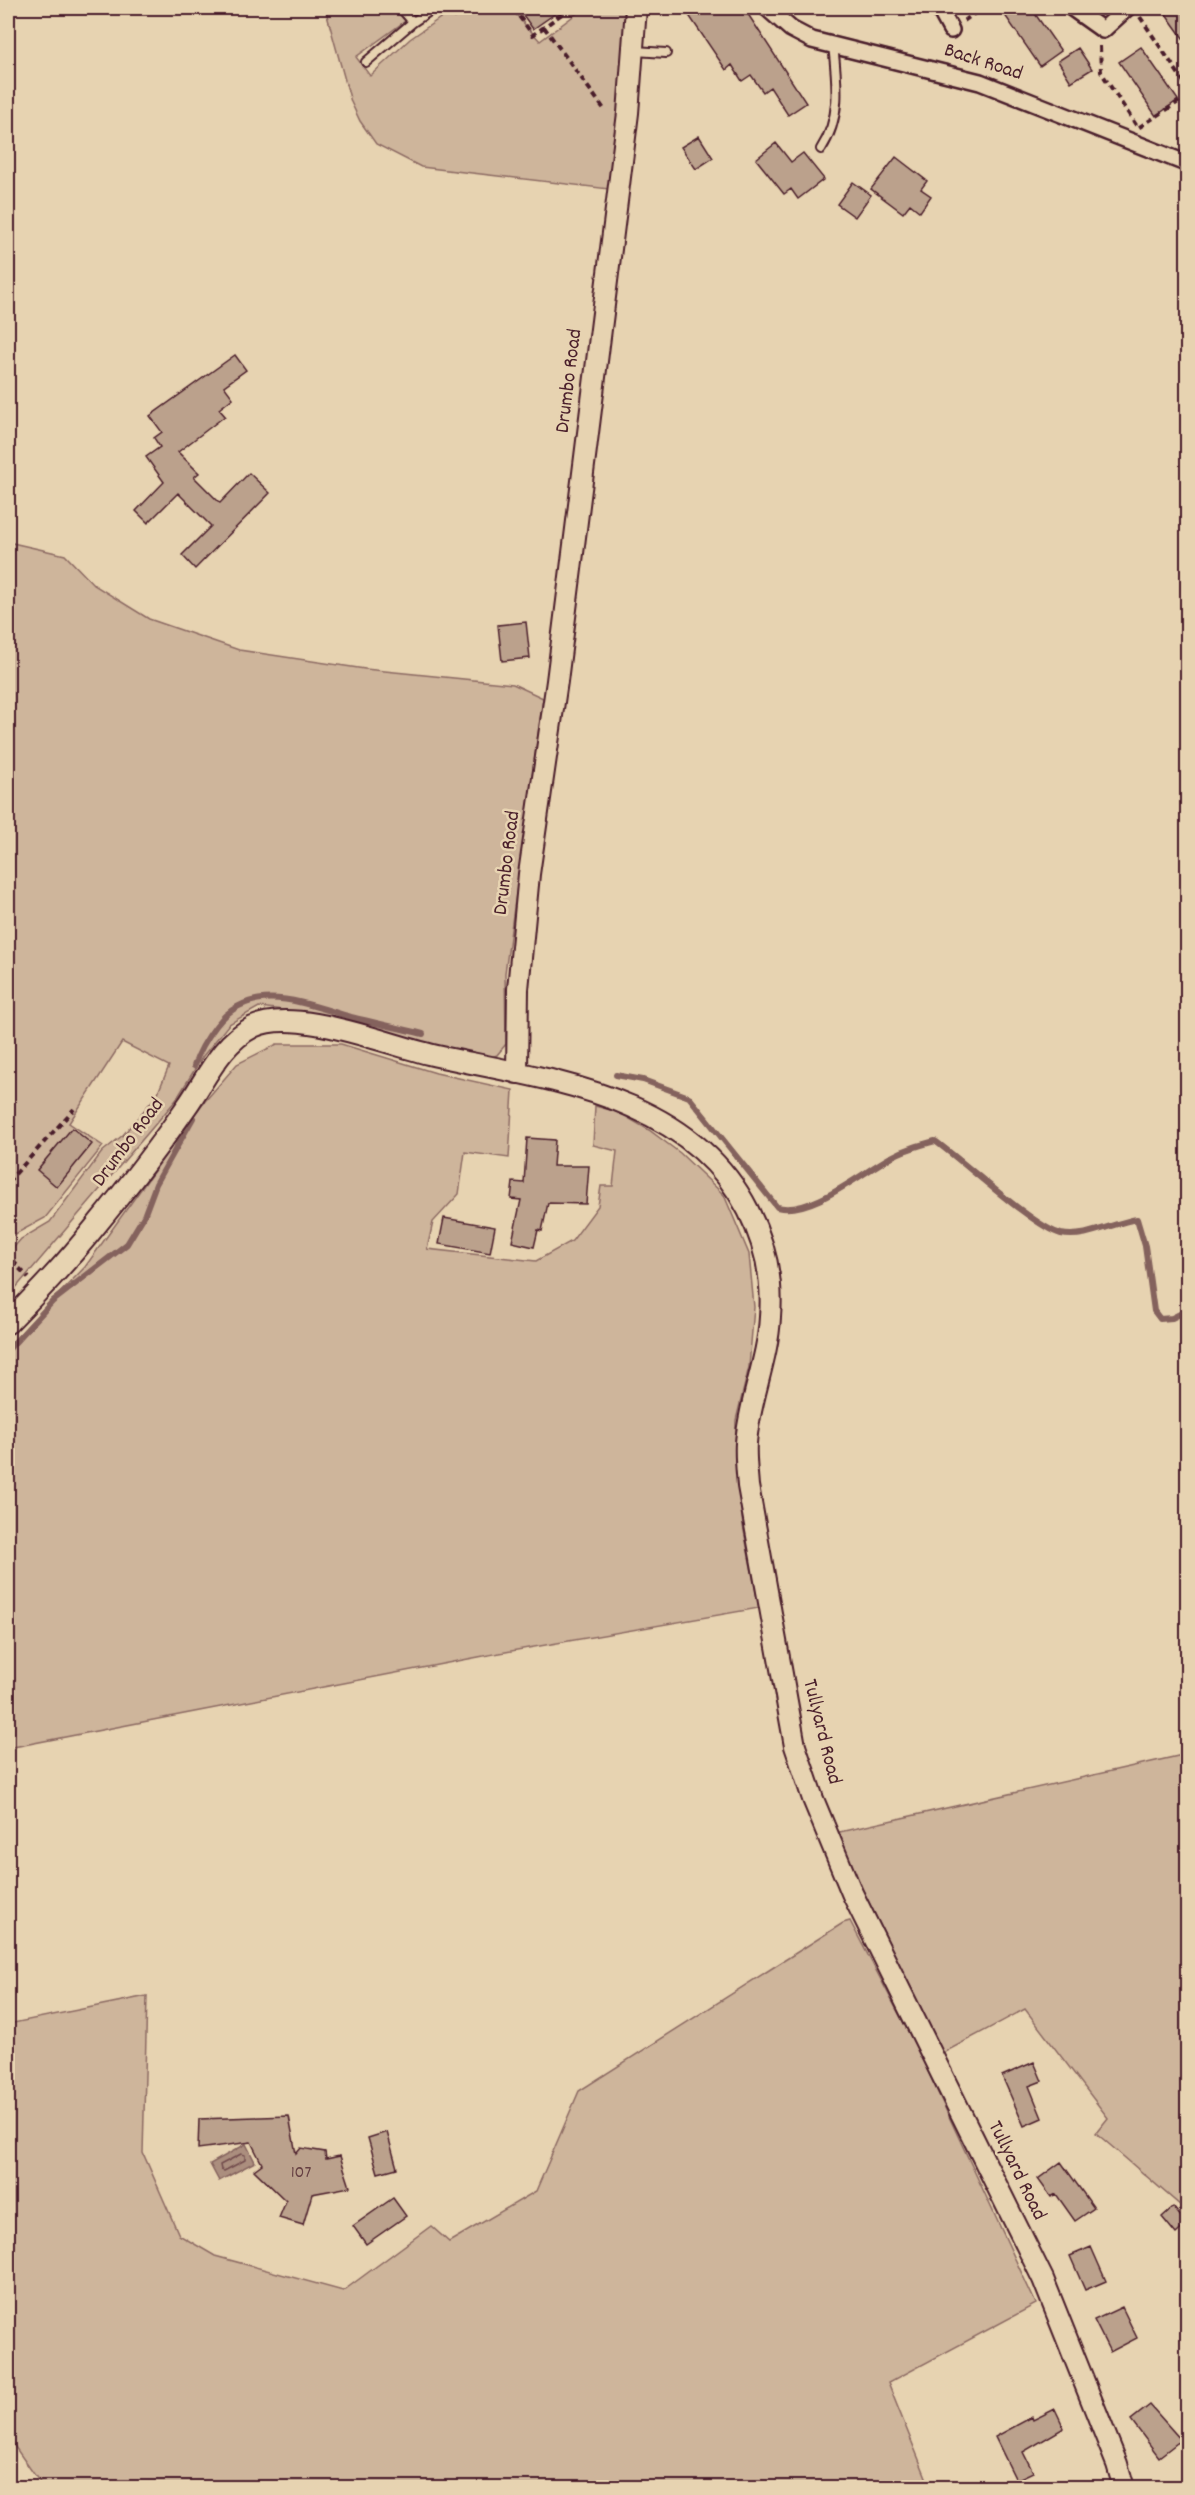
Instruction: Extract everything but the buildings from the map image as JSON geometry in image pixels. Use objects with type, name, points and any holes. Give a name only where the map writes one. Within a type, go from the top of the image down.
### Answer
[{"type":"street","name":"Drumbo Road","points":[[8,1323],[94,1228],[187,1107],[232,1041],[254,1027],[275,1020],[317,1024],[415,1052],[517,1073],[518,989],[529,874],[557,681],[628,113],[636,8]]},
{"type":"street","name":"Back Road","points":[[768,8],[791,29],[813,40],[980,82],[1188,164]]},
{"type":"street","points":[[939,8],[951,30]]},
{"type":"street","points":[[1072,8],[1103,30],[1131,10]]},
{"type":"street","name":"Tullyard Road","points":[[517,1073],[578,1086],[643,1111],[684,1134],[717,1165],[741,1196],[759,1233],[769,1273],[770,1318],[746,1442],[748,1486],[795,1746],[813,1799],[852,1893],[1043,2279],[1118,2464],[1124,2487]]},
{"type":"lane","points":[[401,8],[412,22]]},
{"type":"lane","points":[[366,62],[412,22],[434,8]]},
{"type":"lane","points":[[821,149],[831,131],[837,100],[833,45]]},
{"type":"lane","points":[[633,51],[666,53]]},
{"type":"path","points":[[513,8],[533,35],[570,8]]},
{"type":"path","points":[[951,30],[982,8]]},
{"type":"path","points":[[1131,10],[1140,16],[1188,88]]},
{"type":"path","points":[[544,27],[604,109]]},
{"type":"path","points":[[1103,30],[1100,48],[1101,72],[1138,128],[1188,96]]},
{"type":"path","points":[[8,1182],[74,1109]]},
{"type":"path","points":[[8,1251],[17,1266],[40,1289]]},
{"type":"shaded area","points":[[325,8],[423,8],[356,57],[370,76],[410,39],[449,12],[455,18],[470,8],[510,8],[540,41],[584,8],[631,8],[609,189],[421,167],[376,144],[360,121],[351,102]]},
{"type":"shaded area","points":[[8,542],[65,555],[94,585],[149,619],[239,650],[365,669],[513,684],[543,698],[505,973],[506,1044],[497,1055],[489,1058],[399,1040],[300,1012],[259,1007],[229,1024],[203,1056],[176,1100],[8,1297],[8,1254],[21,1239],[50,1222],[102,1152],[123,1135],[157,1095],[169,1066],[122,1042],[69,1123],[103,1146],[45,1218],[8,1238]]},
{"type":"shaded area","points":[[277,1044],[341,1044],[436,1073],[513,1090],[509,1158],[465,1152],[459,1194],[433,1222],[427,1249],[536,1261],[572,1241],[598,1206],[601,1186],[613,1186],[617,1151],[593,1145],[595,1106],[618,1112],[649,1130],[680,1153],[724,1195],[749,1254],[754,1307],[749,1367],[736,1420],[735,1458],[743,1526],[759,1608],[494,1654],[8,1748],[8,1346],[85,1267],[200,1107],[237,1064]]},
{"type":"shaded area","points":[[1187,1754],[1187,2211],[1096,2133],[1108,2118],[1025,2009],[943,2053],[835,1833]]},
{"type":"shaded area","points":[[850,1921],[919,2052],[1036,2304],[888,2383],[930,2487],[43,2487],[8,2437],[8,2024],[147,1996],[143,2153],[179,2235],[215,2256],[343,2291],[431,2226],[449,2242],[536,2191],[579,2091],[843,1923]]},
{"type":"water","points":[[246,2144],[255,2162],[219,2181],[210,2164]]},
{"type":"waterway","points":[[194,1066],[209,1036],[230,1012],[245,1003],[262,999],[297,1002],[423,1034]]},
{"type":"waterway","points":[[616,1075],[643,1080],[689,1097],[777,1207],[790,1208],[820,1199],[896,1154],[935,1141],[1034,1220],[1061,1234],[1089,1233],[1137,1219],[1145,1246],[1154,1311],[1160,1319],[1172,1318],[1188,1310]]},
{"type":"waterway","points":[[8,1350],[53,1301],[127,1244],[144,1216],[156,1184],[193,1118]]}]
